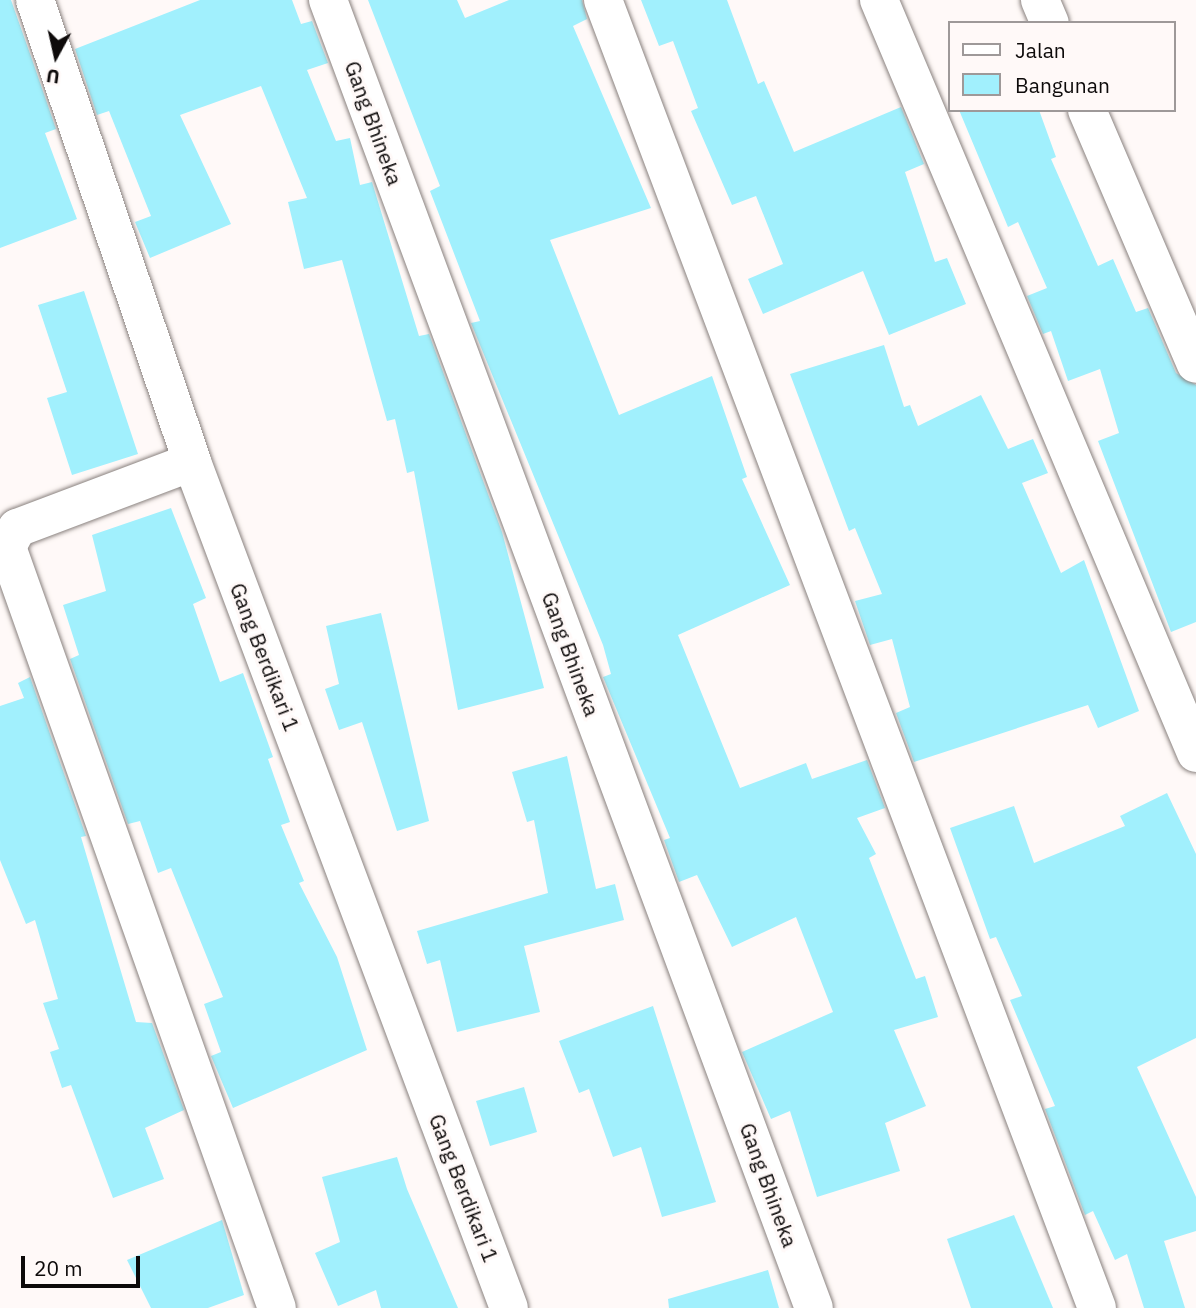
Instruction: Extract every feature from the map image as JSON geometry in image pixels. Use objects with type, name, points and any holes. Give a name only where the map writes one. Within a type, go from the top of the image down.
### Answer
[{"type":"street","name":"Gang Berdikari 1","points":[[36,0],[192,462],[509,1308]]},
{"type":"street","name":"Gang Bhineka","points":[[328,0],[814,1308]]},
{"type":"street","points":[[603,0],[1097,1308]]},
{"type":"street","points":[[878,0],[1196,753]]},
{"type":"street","points":[[1040,0],[1049,21]]},
{"type":"street","points":[[1088,112],[1196,364]]},
{"type":"street","points":[[192,462],[17,528],[7,548],[277,1308]]},
{"type":"building","points":[[0,0],[11,0],[34,65],[56,129],[45,133],[77,219],[0,248]]},
{"type":"building","points":[[200,0],[292,0],[301,24],[312,21],[328,63],[307,70],[336,141],[350,138],[360,185],[372,182],[419,336],[429,334],[502,532],[544,688],[458,710],[414,471],[407,473],[395,419],[387,421],[342,260],[304,269],[288,202],[307,198],[261,86],[180,115],[231,224],[150,258],[135,222],[151,216],[109,111],[97,115],[75,49]]},
{"type":"building","points":[[368,0],[457,0],[465,18],[509,0],[582,0],[587,19],[573,26],[651,208],[550,240],[619,415],[712,376],[747,477],[742,479],[790,585],[678,635],[740,788],[806,763],[812,779],[867,760],[885,808],[857,818],[876,854],[869,858],[916,979],[925,976],[938,1017],[894,1030],[926,1106],[885,1123],[900,1171],[817,1197],[790,1111],[771,1119],[742,1052],[833,1012],[796,917],[732,947],[697,875],[679,882],[664,840],[670,838],[603,677],[611,674],[603,645],[471,323],[480,321],[430,191],[440,186]]},
{"type":"building","points":[[641,0],[727,0],[758,84],[764,81],[794,152],[901,107],[924,164],[905,172],[935,262],[947,258],[966,304],[889,335],[863,271],[763,314],[748,279],[783,264],[756,196],[732,205],[691,111],[698,108],[673,41],[659,46]]},
{"type":"building","points":[[960,112],[1040,112],[1056,157],[1051,159],[1098,266],[1113,259],[1136,312],[1148,308],[1176,373],[1196,385],[1196,622],[1171,632],[1098,441],[1119,433],[1100,369],[1068,381],[1051,331],[1043,334],[1027,296],[1047,288],[1018,222],[1008,227]]},
{"type":"building","points":[[84,291],[138,454],[72,475],[47,398],[67,392],[38,305]]},
{"type":"building","points":[[884,345],[904,407],[910,405],[918,426],[981,395],[1008,449],[1033,439],[1048,473],[1022,483],[1061,573],[1084,560],[1139,711],[1098,728],[1088,705],[914,762],[896,713],[910,707],[892,639],[870,645],[855,601],[882,594],[855,528],[849,531],[790,374]]},
{"type":"building","points":[[171,508],[206,598],[193,604],[220,682],[243,673],[273,757],[268,759],[290,822],[281,825],[304,881],[299,883],[337,957],[367,1050],[233,1108],[211,1056],[221,1052],[204,1004],[223,997],[171,868],[158,873],[140,821],[128,824],[70,659],[79,655],[63,605],[106,591],[92,535]]},
{"type":"building","points":[[381,613],[429,821],[397,831],[362,722],[339,730],[325,689],[339,684],[326,626]]},
{"type":"building","points":[[30,677],[86,836],[81,837],[136,1022],[152,1023],[184,1110],[145,1128],[164,1179],[113,1198],[71,1085],[62,1088],[50,1052],[59,1049],[43,1003],[58,999],[35,920],[26,924],[0,860],[0,706],[24,698],[18,683]]},
{"type":"building","points":[[567,756],[596,889],[615,884],[624,920],[524,946],[540,1012],[457,1032],[440,960],[427,964],[417,931],[548,893],[534,820],[527,822],[512,772]]},
{"type":"building","points":[[1167,793],[1196,854],[1196,1038],[1137,1067],[1196,1197],[1196,1231],[1164,1241],[1185,1308],[1144,1308],[1127,1254],[1115,1260],[1093,1211],[1085,1215],[1045,1109],[1055,1106],[1010,1000],[1022,996],[996,937],[990,939],[950,828],[1014,806],[1034,863],[1125,826],[1120,816]]},
{"type":"building","points":[[653,1006],[716,1202],[662,1217],[641,1147],[613,1157],[589,1089],[579,1093],[559,1041]]},
{"type":"building","points":[[524,1087],[537,1132],[490,1146],[476,1101]]},
{"type":"building","points":[[397,1157],[407,1189],[458,1308],[381,1308],[376,1290],[338,1306],[315,1253],[340,1242],[322,1177]]},
{"type":"building","points":[[1014,1215],[1053,1308],[971,1308],[947,1239]]},
{"type":"building","points":[[222,1220],[244,1295],[208,1308],[151,1308],[127,1260]]},
{"type":"building","points":[[768,1270],[779,1308],[669,1308],[668,1299]]}]
